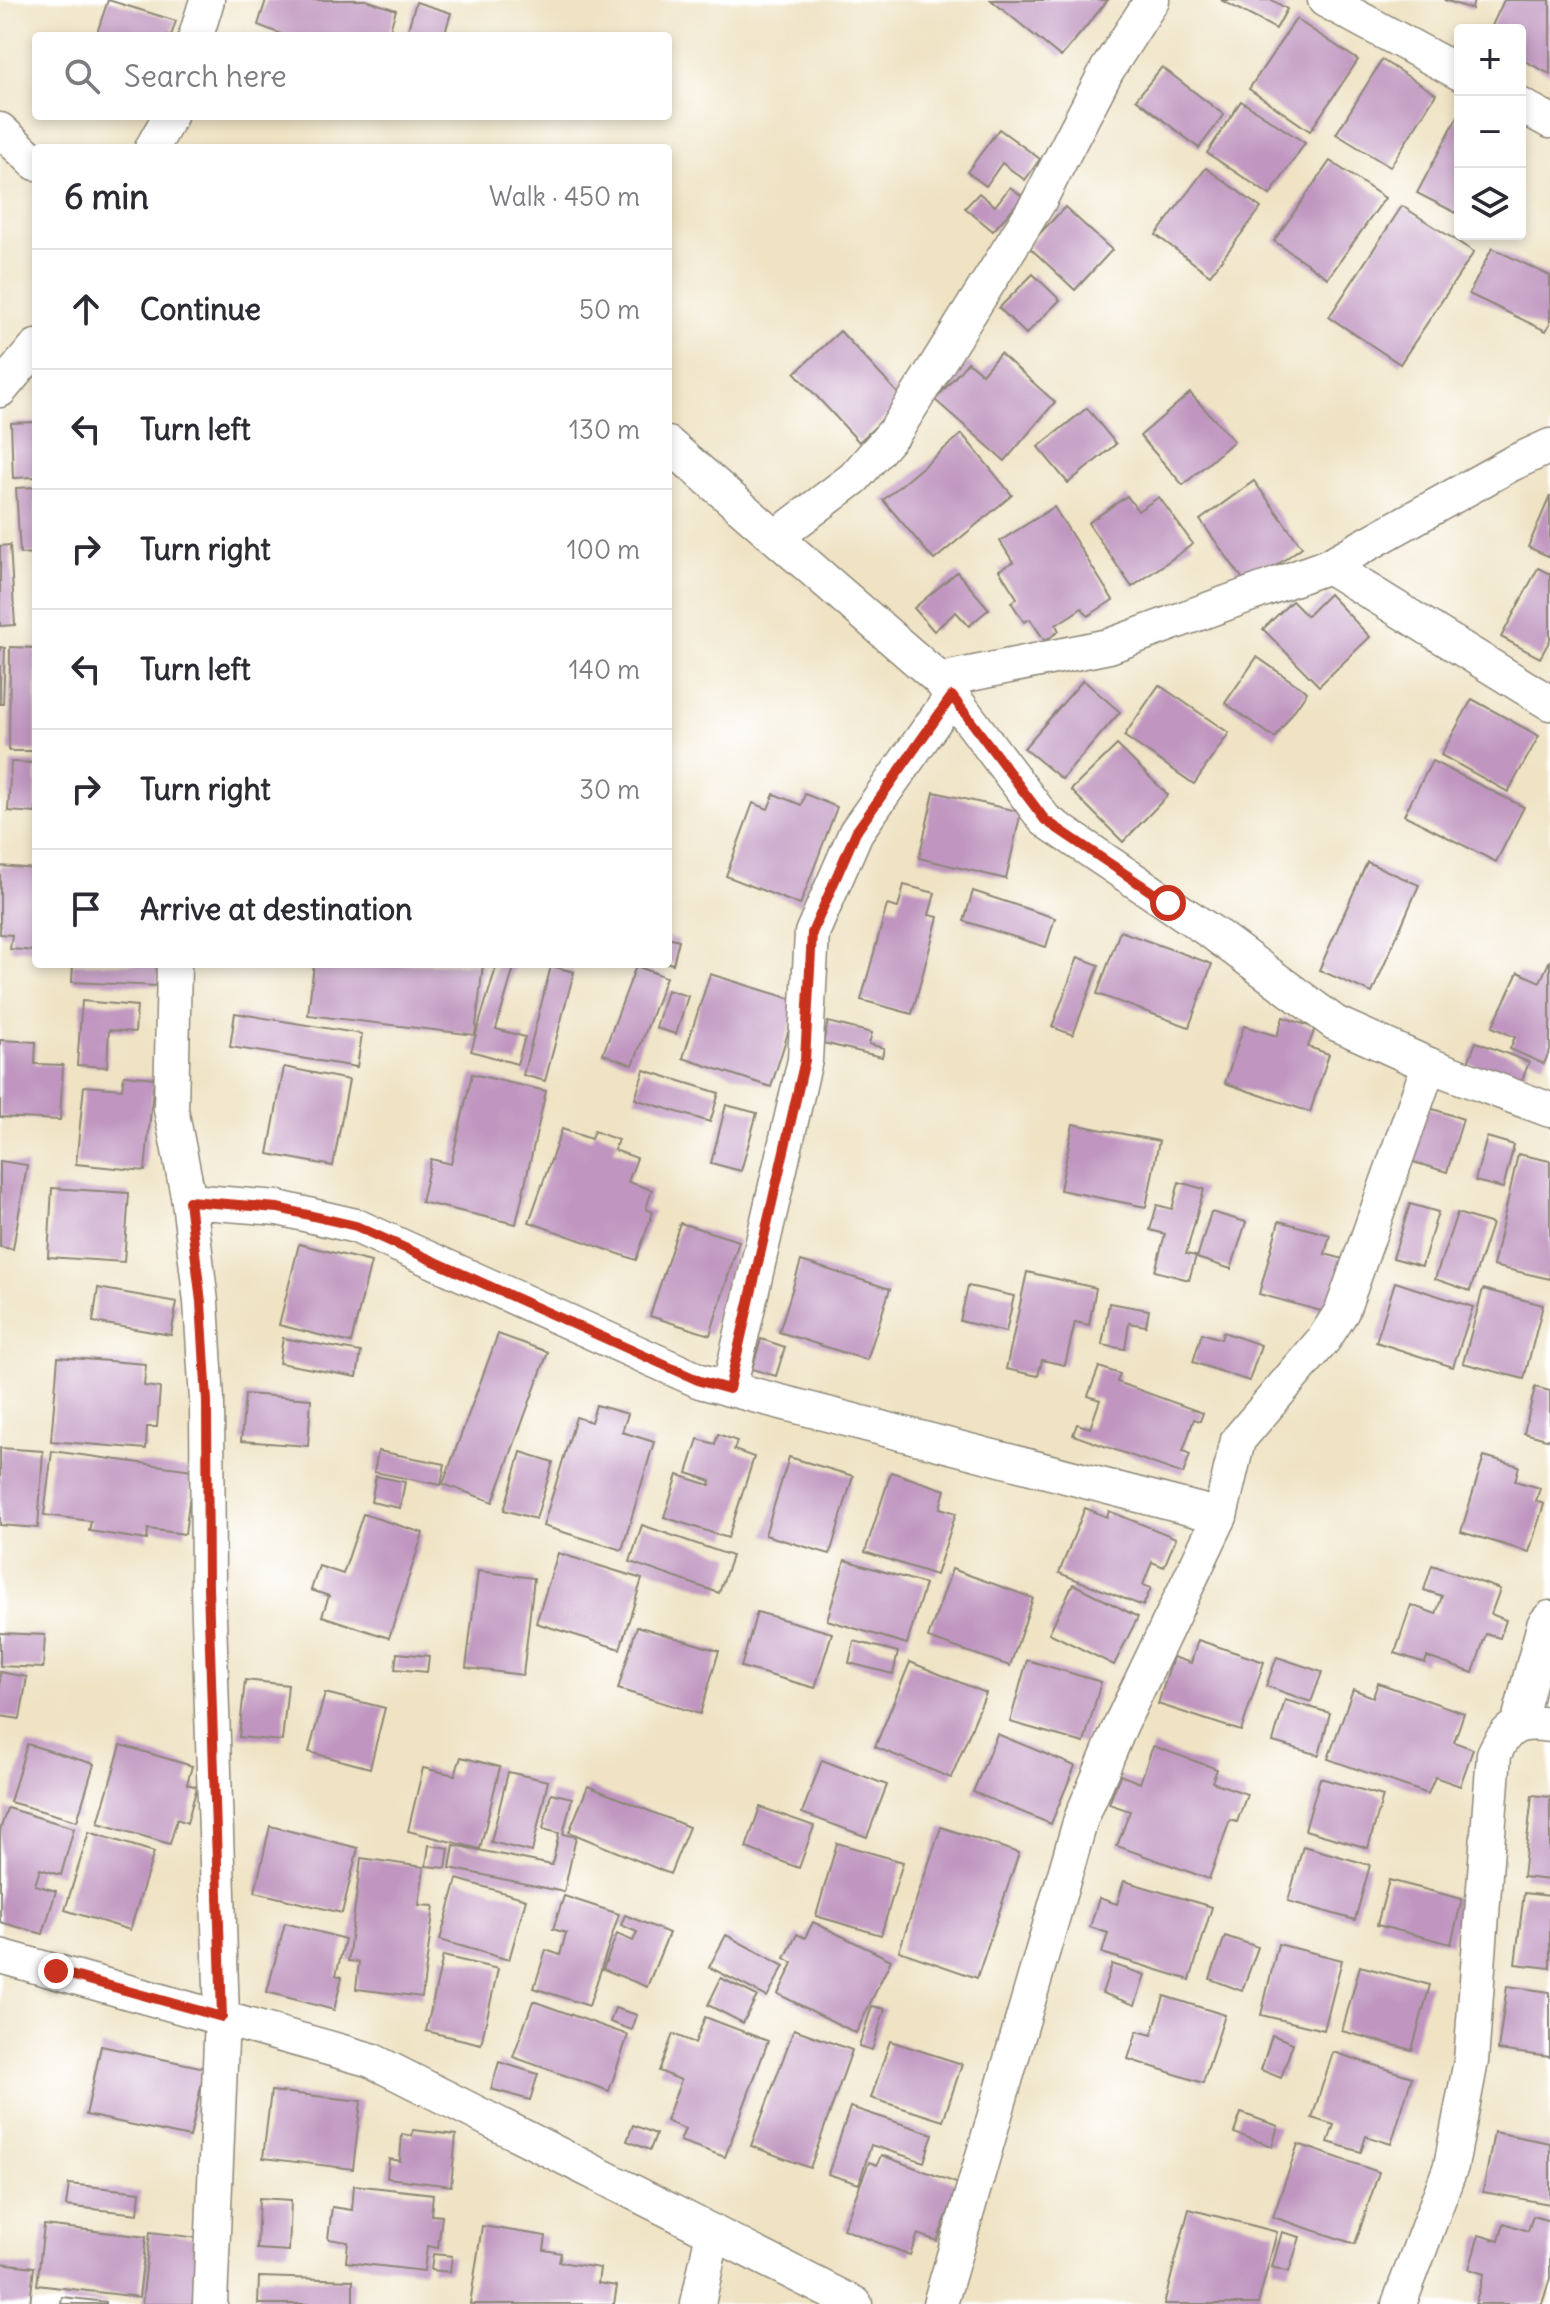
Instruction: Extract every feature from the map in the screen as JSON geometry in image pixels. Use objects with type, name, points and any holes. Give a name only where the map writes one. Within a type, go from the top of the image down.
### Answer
[{"type":"street","points":[[197,32],[207,0]]},
{"type":"street","points":[[776,537],[854,478],[896,430],[1038,203],[1107,70],[1152,0]]},
{"type":"street","points":[[1325,0],[1454,70]]},
{"type":"street","points":[[1526,108],[1550,121]]},
{"type":"street","points":[[154,144],[168,120]]},
{"type":"street","points":[[0,130],[32,159]]},
{"type":"street","points":[[0,390],[32,352]]},
{"type":"street","points":[[729,1389],[805,1060],[812,933],[856,832],[946,688],[1109,646],[1328,566],[1511,464],[1550,446]]},
{"type":"street","points":[[672,447],[946,688],[1045,820],[1217,936],[1335,1023],[1429,1065],[1550,1110]]},
{"type":"street","points":[[1328,566],[1550,703]]},
{"type":"street","points":[[174,968],[171,1109],[189,1201],[201,1302],[207,1401],[208,1587],[222,2017],[210,2304]]},
{"type":"street","points":[[940,2304],[1081,1819],[1121,1724],[1220,1516],[1238,1440],[1324,1339],[1342,1311],[1429,1065]]},
{"type":"street","points":[[189,1201],[278,1208],[356,1226],[700,1381],[1220,1516]]},
{"type":"street","points":[[1399,2304],[1451,2166],[1471,2061],[1494,1754],[1504,1735],[1534,1725],[1544,1625],[1550,1618]]},
{"type":"street","points":[[0,1956],[371,2060],[855,2304]]},
{"type":"street","points":[[698,2304],[713,2232]]},
{"type":"building","points":[[108,0],[176,21],[172,32],[97,32]]},
{"type":"building","points":[[266,0],[366,0],[396,10],[389,32],[276,32],[258,25]]},
{"type":"building","points":[[991,0],[1108,0],[1061,57]]},
{"type":"building","points":[[1221,0],[1272,0],[1287,9],[1276,29]]},
{"type":"building","points":[[1444,0],[1474,0],[1472,9]]},
{"type":"building","points":[[1504,0],[1550,0],[1550,74],[1526,62],[1526,24],[1493,24]]},
{"type":"building","points":[[416,2],[451,13],[445,32],[407,32]]},
{"type":"building","points":[[1296,19],[1358,60],[1310,131],[1249,89]]},
{"type":"building","points":[[1382,60],[1436,94],[1390,167],[1336,134]]},
{"type":"building","points":[[1162,67],[1224,115],[1199,148],[1136,99]]},
{"type":"building","points":[[1241,101],[1305,143],[1270,195],[1207,153]]},
{"type":"building","points":[[1454,123],[1454,212],[1417,193]]},
{"type":"building","points":[[999,129],[1040,159],[1025,180],[1002,163],[986,186],[967,172]]},
{"type":"building","points":[[1330,161],[1385,198],[1328,278],[1274,241]]},
{"type":"building","points":[[1206,168],[1261,208],[1210,275],[1156,235]]},
{"type":"building","points":[[1010,187],[1023,197],[993,231],[965,208],[979,193],[995,206]]},
{"type":"building","points":[[1402,206],[1474,252],[1400,364],[1329,317]]},
{"type":"building","points":[[1065,207],[1112,250],[1075,290],[1028,246]]},
{"type":"building","points":[[1492,248],[1550,276],[1550,324],[1546,331],[1469,294]]},
{"type":"building","points":[[1033,274],[1060,300],[1026,334],[999,308]]},
{"type":"building","points":[[840,331],[904,400],[859,442],[795,373]]},
{"type":"building","points":[[1000,353],[1055,402],[1005,461],[935,400],[968,362],[982,374]]},
{"type":"building","points":[[1190,393],[1234,441],[1183,485],[1140,436]]},
{"type":"building","points":[[1087,408],[1116,444],[1068,483],[1038,447]]},
{"type":"building","points":[[32,422],[32,477],[13,478],[11,423]]},
{"type":"building","points":[[962,434],[1012,495],[934,560],[883,500]]},
{"type":"building","points":[[1254,481],[1302,547],[1248,586],[1200,520]]},
{"type":"building","points":[[32,487],[32,553],[20,554],[16,488]]},
{"type":"building","points":[[1127,496],[1138,511],[1159,497],[1193,544],[1132,587],[1088,523]]},
{"type":"building","points":[[1550,496],[1550,557],[1528,547]]},
{"type":"building","points":[[1054,507],[1113,600],[1088,616],[1082,608],[1056,625],[1059,631],[1045,641],[1030,619],[1024,622],[1011,602],[1017,598],[999,570],[1013,562],[1000,541]]},
{"type":"building","points":[[10,545],[15,625],[0,626],[0,546]]},
{"type":"building","points":[[1538,568],[1550,574],[1550,640],[1540,658],[1501,637]]},
{"type":"building","points":[[957,572],[989,609],[969,626],[956,612],[934,631],[914,608]]},
{"type":"building","points":[[1329,594],[1370,637],[1319,686],[1263,629],[1292,601],[1307,616]]},
{"type":"building","points":[[0,647],[5,648],[3,704],[0,704]]},
{"type":"building","points":[[10,647],[32,648],[32,751],[9,751]]},
{"type":"building","points":[[1257,657],[1307,692],[1275,738],[1225,703]]},
{"type":"building","points":[[1083,680],[1120,712],[1062,779],[1024,748]]},
{"type":"building","points":[[1159,685],[1229,733],[1194,784],[1124,736]]},
{"type":"building","points":[[1472,699],[1539,736],[1508,792],[1441,755]]},
{"type":"building","points":[[1117,745],[1168,795],[1123,842],[1071,790]]},
{"type":"building","points":[[1432,761],[1524,807],[1496,862],[1404,815]]},
{"type":"building","points":[[11,762],[32,763],[32,813],[8,811]]},
{"type":"building","points":[[934,792],[1021,812],[1006,879],[919,858]]},
{"type":"building","points":[[774,794],[801,805],[805,794],[837,807],[800,905],[726,876],[753,803],[768,809]]},
{"type":"building","points":[[1367,862],[1419,885],[1372,993],[1319,970]]},
{"type":"building","points":[[0,866],[32,869],[32,951],[10,949],[12,935],[0,934]]},
{"type":"building","points":[[904,885],[935,893],[929,915],[938,917],[912,1014],[861,1000],[887,905],[898,908]]},
{"type":"building","points":[[973,891],[1055,918],[1046,947],[964,921]]},
{"type":"building","points":[[1120,931],[1212,964],[1189,1027],[1097,994]]},
{"type":"building","points":[[672,938],[679,940],[672,964]]},
{"type":"building","points":[[1078,957],[1099,965],[1073,1035],[1052,1027]]},
{"type":"building","points":[[1550,960],[1550,1050],[1544,1064],[1510,1049],[1515,1037],[1492,1027],[1518,972],[1540,982]]},
{"type":"building","points":[[73,968],[159,968],[158,986],[72,982]]},
{"type":"building","points":[[314,968],[483,968],[475,1035],[308,1015]]},
{"type":"building","points":[[496,968],[514,968],[496,1029],[525,1037],[517,1064],[471,1051]]},
{"type":"building","points":[[550,968],[574,972],[545,1081],[523,1075]]},
{"type":"building","points":[[635,968],[666,977],[633,1065],[603,1054]]},
{"type":"building","points":[[710,974],[798,1001],[771,1087],[683,1058]]},
{"type":"building","points":[[667,990],[688,996],[676,1034],[656,1028]]},
{"type":"building","points":[[82,1001],[137,1006],[135,1032],[109,1030],[107,1067],[77,1065]]},
{"type":"building","points":[[235,1013],[362,1034],[357,1067],[230,1047]]},
{"type":"building","points":[[1283,1017],[1315,1028],[1308,1047],[1329,1054],[1310,1112],[1225,1083],[1244,1026],[1277,1036]]},
{"type":"building","points":[[828,1022],[872,1033],[869,1044],[884,1048],[882,1057],[823,1043]]},
{"type":"building","points":[[0,1040],[36,1042],[35,1064],[63,1065],[60,1120],[0,1117]]},
{"type":"building","points":[[1476,1042],[1529,1062],[1521,1083],[1468,1063]]},
{"type":"building","points":[[284,1067],[349,1080],[333,1166],[268,1154]]},
{"type":"building","points":[[644,1070],[719,1093],[710,1122],[635,1099]]},
{"type":"building","points":[[472,1074],[546,1091],[516,1224],[421,1202],[431,1159],[451,1164]]},
{"type":"building","points":[[124,1075],[154,1078],[145,1171],[76,1164],[84,1086],[122,1089]]},
{"type":"building","points":[[726,1105],[757,1113],[741,1171],[711,1163]]},
{"type":"building","points":[[1427,1107],[1463,1119],[1447,1172],[1410,1161]]},
{"type":"building","points":[[1073,1124],[1159,1141],[1146,1207],[1060,1190]]},
{"type":"building","points":[[562,1129],[591,1139],[594,1131],[618,1140],[614,1150],[637,1158],[628,1182],[652,1190],[646,1209],[653,1212],[636,1260],[529,1222]]},
{"type":"building","points":[[1487,1137],[1514,1145],[1503,1188],[1475,1181]]},
{"type":"building","points":[[1518,1154],[1550,1161],[1550,1279],[1493,1266]]},
{"type":"building","points":[[0,1161],[27,1165],[13,1249],[0,1247]]},
{"type":"building","points":[[1179,1182],[1204,1189],[1186,1254],[1196,1256],[1189,1280],[1155,1271],[1165,1234],[1150,1230],[1157,1205],[1172,1209]]},
{"type":"building","points":[[52,1188],[129,1193],[124,1262],[48,1257]]},
{"type":"building","points":[[1410,1204],[1438,1212],[1422,1266],[1393,1258]]},
{"type":"building","points":[[1211,1212],[1246,1222],[1231,1269],[1197,1258]]},
{"type":"building","points":[[1457,1213],[1492,1224],[1470,1291],[1435,1279]]},
{"type":"building","points":[[1279,1221],[1330,1235],[1325,1254],[1347,1260],[1332,1314],[1259,1294]]},
{"type":"building","points":[[680,1223],[739,1241],[710,1335],[650,1316]]},
{"type":"building","points":[[299,1244],[371,1262],[351,1343],[279,1325]]},
{"type":"building","points":[[801,1261],[890,1289],[867,1360],[779,1332]]},
{"type":"building","points":[[1027,1272],[1096,1288],[1089,1325],[1075,1322],[1065,1365],[1042,1360],[1038,1376],[1006,1369]]},
{"type":"building","points":[[1395,1282],[1473,1307],[1453,1367],[1376,1342]]},
{"type":"building","points":[[968,1286],[1014,1296],[1006,1332],[960,1321]]},
{"type":"building","points":[[98,1288],[177,1302],[171,1335],[93,1322]]},
{"type":"building","points":[[1483,1289],[1543,1305],[1524,1379],[1463,1363]]},
{"type":"building","points":[[1109,1303],[1149,1310],[1146,1326],[1129,1323],[1125,1349],[1102,1345]]},
{"type":"building","points":[[1223,1332],[1261,1345],[1249,1381],[1193,1362],[1202,1333],[1221,1339]]},
{"type":"building","points":[[498,1334],[548,1352],[493,1502],[443,1484]]},
{"type":"building","points":[[283,1338],[361,1352],[357,1377],[279,1363]]},
{"type":"building","points":[[761,1339],[785,1347],[776,1376],[752,1369]]},
{"type":"building","points":[[58,1357],[146,1364],[144,1386],[160,1388],[157,1427],[147,1427],[146,1449],[51,1441]]},
{"type":"building","points":[[1099,1367],[1120,1374],[1117,1382],[1203,1413],[1200,1421],[1194,1419],[1183,1451],[1190,1454],[1183,1474],[1073,1435],[1077,1424],[1090,1428],[1100,1400],[1088,1396]]},
{"type":"building","points":[[1535,1387],[1550,1391],[1550,1440],[1524,1433]]},
{"type":"building","points":[[245,1394],[311,1399],[308,1446],[241,1441]]},
{"type":"building","points":[[596,1405],[628,1414],[622,1432],[654,1442],[622,1550],[543,1526],[576,1417],[591,1422]]},
{"type":"building","points":[[718,1434],[737,1441],[734,1450],[754,1457],[728,1538],[664,1517],[678,1475],[710,1485],[711,1481],[687,1473],[698,1439],[715,1444]]},
{"type":"building","points":[[0,1448],[43,1451],[38,1528],[0,1525]]},
{"type":"building","points":[[52,1451],[193,1470],[185,1534],[148,1529],[147,1540],[89,1531],[91,1521],[44,1515]]},
{"type":"building","points":[[378,1451],[445,1464],[441,1485],[374,1472]]},
{"type":"building","points":[[521,1452],[553,1462],[536,1519],[504,1510]]},
{"type":"building","points":[[1484,1456],[1519,1466],[1515,1481],[1540,1488],[1536,1501],[1544,1504],[1529,1552],[1461,1532]]},
{"type":"building","points":[[789,1457],[853,1476],[830,1554],[765,1535]]},
{"type":"building","points":[[891,1472],[945,1490],[940,1508],[956,1513],[936,1575],[865,1552]]},
{"type":"building","points":[[376,1476],[405,1482],[400,1508],[371,1502]]},
{"type":"building","points":[[1085,1508],[1107,1517],[1109,1511],[1176,1538],[1164,1567],[1152,1562],[1143,1585],[1151,1588],[1143,1606],[1059,1573]]},
{"type":"building","points":[[363,1514],[423,1533],[389,1638],[322,1616],[329,1596],[311,1590],[319,1566],[343,1574]]},
{"type":"building","points":[[642,1525],[732,1556],[719,1593],[630,1562]]},
{"type":"building","points":[[558,1553],[642,1579],[620,1649],[536,1623]]},
{"type":"building","points":[[845,1560],[925,1584],[907,1644],[827,1620]]},
{"type":"building","points":[[1432,1565],[1500,1589],[1491,1614],[1506,1620],[1500,1638],[1486,1634],[1473,1673],[1427,1657],[1425,1663],[1395,1653],[1411,1605],[1436,1614],[1442,1596],[1424,1590]]},
{"type":"building","points":[[952,1569],[1033,1598],[1010,1666],[928,1638]]},
{"type":"building","points":[[478,1571],[534,1578],[523,1675],[466,1668]]},
{"type":"building","points":[[1073,1584],[1138,1617],[1114,1665],[1049,1633]]},
{"type":"building","points":[[757,1612],[832,1633],[815,1688],[741,1667]]},
{"type":"building","points":[[637,1626],[719,1651],[700,1714],[618,1689]]},
{"type":"building","points":[[0,1633],[45,1635],[43,1668],[0,1666]]},
{"type":"building","points":[[1198,1640],[1264,1662],[1241,1731],[1158,1704],[1173,1657],[1191,1663]]},
{"type":"building","points":[[854,1641],[898,1652],[893,1674],[849,1663]]},
{"type":"building","points":[[397,1653],[429,1656],[427,1672],[395,1669]]},
{"type":"building","points":[[1277,1657],[1322,1672],[1311,1702],[1266,1686]]},
{"type":"building","points":[[1027,1660],[1101,1682],[1084,1743],[1010,1722]]},
{"type":"building","points":[[910,1662],[986,1693],[951,1778],[875,1747]]},
{"type":"building","points":[[0,1672],[27,1677],[20,1719],[0,1716]]},
{"type":"building","points":[[245,1680],[288,1685],[282,1741],[239,1737]]},
{"type":"building","points":[[1378,1683],[1464,1713],[1454,1742],[1473,1749],[1460,1786],[1435,1777],[1428,1794],[1328,1759],[1353,1689],[1373,1697]]},
{"type":"building","points":[[325,1693],[385,1708],[370,1768],[309,1752]]},
{"type":"building","points":[[1285,1700],[1330,1713],[1319,1755],[1273,1742]]},
{"type":"building","points":[[997,1734],[1075,1766],[1051,1824],[973,1792]]},
{"type":"building","points":[[27,1744],[94,1764],[77,1821],[10,1802]]},
{"type":"building","points":[[121,1745],[192,1766],[187,1784],[197,1787],[187,1823],[177,1819],[170,1844],[98,1823]]},
{"type":"building","points":[[1153,1746],[1217,1769],[1212,1782],[1247,1794],[1237,1822],[1230,1820],[1209,1879],[1117,1846],[1130,1811],[1109,1804],[1120,1775],[1140,1783]]},
{"type":"building","points":[[461,1757],[500,1767],[480,1849],[408,1831],[423,1768],[455,1775]]},
{"type":"building","points":[[822,1760],[887,1785],[867,1837],[802,1813]]},
{"type":"building","points":[[508,1772],[548,1781],[532,1852],[491,1842]]},
{"type":"building","points":[[1320,1778],[1383,1796],[1368,1848],[1305,1830]]},
{"type":"building","points":[[588,1786],[689,1827],[670,1874],[569,1832]]},
{"type":"building","points":[[551,1793],[572,1798],[563,1834],[576,1837],[564,1892],[450,1868],[454,1845],[552,1865],[559,1833],[543,1829]]},
{"type":"building","points":[[1532,1795],[1550,1797],[1550,1880],[1523,1877]]},
{"type":"building","points":[[760,1807],[814,1826],[799,1868],[746,1848]]},
{"type":"building","points":[[7,1808],[74,1828],[61,1875],[40,1869],[35,1885],[56,1891],[43,1934],[0,1922],[0,1831]]},
{"type":"building","points":[[270,1826],[358,1848],[342,1913],[255,1892]]},
{"type":"building","points":[[941,1827],[1019,1853],[977,1978],[899,1951]]},
{"type":"building","points":[[89,1832],[154,1852],[130,1930],[65,1910]]},
{"type":"building","points":[[837,1843],[903,1862],[881,1935],[816,1916]]},
{"type":"building","points":[[429,1845],[449,1848],[446,1868],[426,1866]]},
{"type":"building","points":[[1303,1846],[1370,1865],[1355,1920],[1288,1901]]},
{"type":"building","points":[[361,1858],[424,1867],[419,1905],[434,1906],[422,1997],[356,1989],[359,1962],[348,1961]]},
{"type":"building","points":[[457,1879],[526,1899],[509,1960],[440,1940]]},
{"type":"building","points":[[1389,1880],[1462,1899],[1451,1944],[1377,1925]]},
{"type":"building","points":[[1124,1881],[1212,1907],[1190,1980],[1102,1953],[1108,1933],[1090,1927],[1099,1898],[1117,1904]]},
{"type":"building","points":[[1524,1893],[1550,1896],[1550,1968],[1515,1964]]},
{"type":"building","points":[[564,1896],[619,1914],[589,2006],[534,1988],[546,1950],[560,1955],[566,1933],[553,1929]]},
{"type":"building","points":[[625,1915],[669,1933],[647,1987],[603,1969],[617,1934],[633,1941],[637,1932],[621,1925]]},
{"type":"building","points":[[813,1922],[891,1960],[856,2033],[778,1994],[793,1963],[785,1958],[797,1934],[805,1938]]},
{"type":"building","points":[[285,1923],[345,1939],[336,1975],[342,1977],[334,2010],[267,1992]]},
{"type":"building","points":[[726,1935],[784,1966],[767,1997],[709,1967]]},
{"type":"building","points":[[1225,1936],[1258,1947],[1242,1991],[1210,1979]]},
{"type":"building","points":[[1278,1944],[1342,1960],[1324,2030],[1261,2015]]},
{"type":"building","points":[[443,1956],[498,1969],[481,2044],[426,2031]]},
{"type":"building","points":[[1112,1964],[1145,1975],[1135,2005],[1102,1993]]},
{"type":"building","points":[[1360,1966],[1430,1985],[1412,2050],[1342,2031]]},
{"type":"building","points":[[721,1978],[757,1996],[743,2023],[708,2005]]},
{"type":"building","points":[[1507,1986],[1550,1992],[1550,2057],[1498,2050]]},
{"type":"building","points":[[1164,1996],[1225,2015],[1203,2083],[1128,2059],[1137,2031],[1152,2035]]},
{"type":"building","points":[[533,2001],[628,2035],[609,2091],[513,2057]]},
{"type":"building","points":[[872,2006],[885,2009],[872,2050],[859,2046]]},
{"type":"building","points":[[615,2008],[637,2015],[632,2030],[610,2022]]},
{"type":"building","points":[[705,2017],[768,2041],[725,2157],[680,2141],[685,2129],[666,2121],[681,2080],[659,2071],[673,2034],[695,2043]]},
{"type":"building","points":[[794,2029],[852,2050],[810,2168],[751,2146]]},
{"type":"building","points":[[1272,2035],[1293,2043],[1281,2078],[1261,2070]]},
{"type":"building","points":[[890,2041],[962,2064],[943,2121],[871,2098]]},
{"type":"building","points":[[101,2046],[205,2068],[190,2137],[86,2115]]},
{"type":"building","points":[[1333,2052],[1412,2077],[1391,2144],[1366,2136],[1361,2152],[1328,2142],[1334,2125],[1312,2118]]},
{"type":"building","points":[[499,2062],[538,2074],[530,2100],[491,2089]]},
{"type":"building","points":[[271,2091],[361,2101],[353,2169],[263,2158]]},
{"type":"building","points":[[850,2107],[933,2134],[924,2162],[871,2145],[859,2184],[828,2174]]},
{"type":"building","points":[[1241,2113],[1278,2126],[1272,2146],[1234,2133]]},
{"type":"building","points":[[633,2125],[656,2134],[650,2150],[627,2141]]},
{"type":"building","points":[[413,2130],[456,2135],[451,2186],[387,2178],[389,2159],[400,2161],[402,2134],[412,2136]]},
{"type":"building","points":[[1494,2132],[1550,2143],[1550,2204],[1483,2192]]},
{"type":"building","points":[[1298,2144],[1379,2172],[1355,2244],[1273,2217]]},
{"type":"building","points":[[881,2155],[959,2184],[937,2241],[918,2234],[910,2255],[843,2229],[869,2162],[877,2165]]},
{"type":"building","points":[[69,2184],[140,2192],[138,2214],[66,2206]]},
{"type":"building","points":[[354,2185],[433,2194],[431,2215],[442,2216],[438,2248],[427,2246],[424,2271],[346,2262],[348,2242],[328,2239],[332,2207],[352,2210]]},
{"type":"building","points":[[259,2198],[291,2200],[289,2251],[257,2249]]},
{"type":"building","points":[[1189,2209],[1277,2232],[1258,2304],[1164,2304]]},
{"type":"building","points":[[1533,2216],[1550,2221],[1550,2278],[1542,2304],[1475,2304],[1484,2274],[1469,2269],[1479,2235],[1499,2241],[1504,2223],[1528,2231]]},
{"type":"building","points":[[44,2225],[146,2237],[139,2297],[37,2285]]},
{"type":"building","points":[[482,2226],[546,2236],[544,2250],[561,2253],[559,2262],[600,2268],[598,2283],[617,2286],[614,2304],[470,2304]]},
{"type":"building","points":[[150,2232],[207,2239],[199,2304],[142,2304]]},
{"type":"building","points":[[1282,2232],[1300,2237],[1289,2272],[1272,2267]]},
{"type":"building","points":[[433,2254],[452,2256],[450,2272],[431,2270]]},
{"type":"building","points":[[0,2263],[34,2267],[30,2304],[0,2304]]},
{"type":"building","points":[[259,2277],[353,2280],[353,2304],[258,2304]]},
{"type":"building","points":[[62,2297],[106,2302],[106,2304],[61,2304]]},
{"type":"route","points":[[56,1971],[222,2017],[208,1587],[207,1401],[201,1302],[189,1201],[278,1208],[356,1226],[700,1381],[729,1389],[805,1060],[812,933],[856,832],[952,696],[1045,820],[1168,903]]}]
